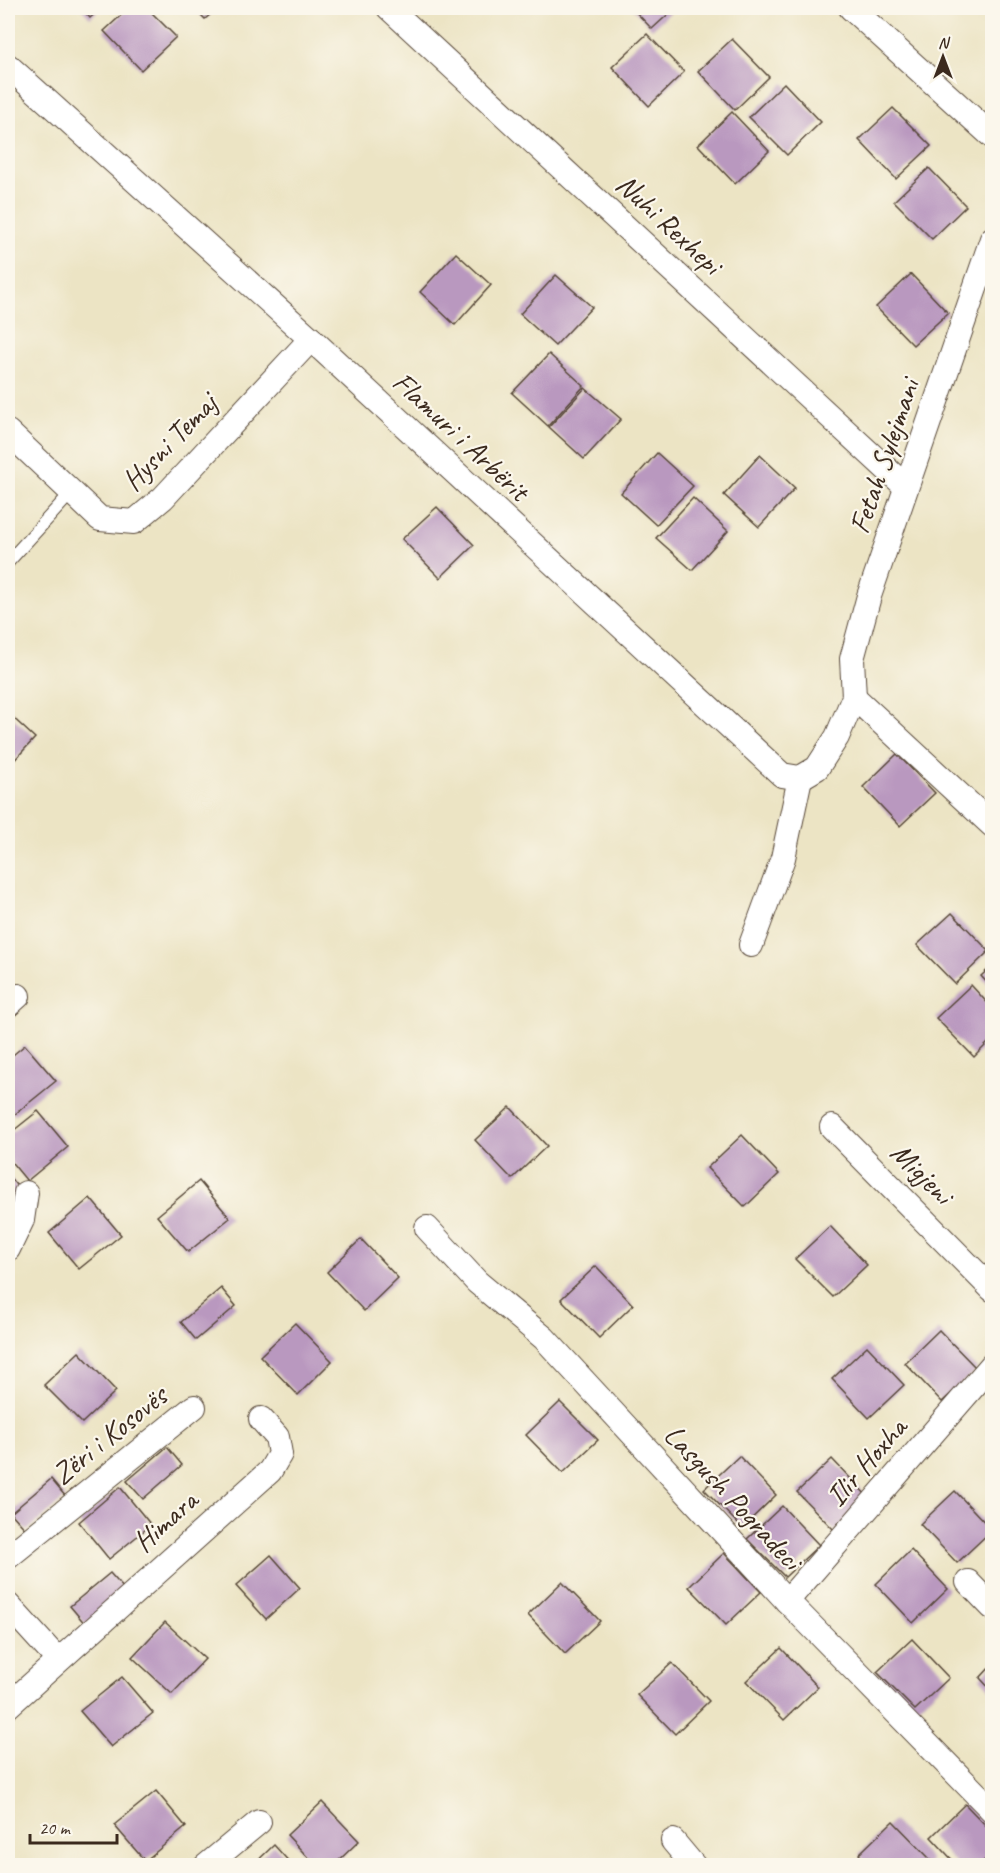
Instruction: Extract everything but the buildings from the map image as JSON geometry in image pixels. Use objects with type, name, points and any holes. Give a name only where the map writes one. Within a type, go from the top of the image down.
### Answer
[{"type":"street","name":"Nuhi Rexhepi","points":[[389,8],[906,487]]},
{"type":"street","points":[[851,8],[993,136]]},
{"type":"street","name":"Flamuri i Arbërit","points":[[8,66],[311,339],[782,775],[800,777]]},
{"type":"street","name":"Fetah Sylejmani","points":[[854,697],[852,659],[869,596],[993,239]]},
{"type":"street","name":"Hysni Temaj","points":[[8,432],[100,519],[134,522],[163,498],[311,339]]},
{"type":"street","points":[[751,945],[783,858],[800,777],[816,768],[837,737],[854,697],[993,825]]},
{"type":"street","name":"Migjeni","points":[[832,1127],[993,1289]]},
{"type":"street","points":[[8,1249],[22,1220],[26,1193]]},
{"type":"street","name":"Lasgush Pogradeci","points":[[427,1228],[477,1282],[544,1338],[787,1601],[993,1810]]},
{"type":"street","name":"Ilir Hoxha","points":[[787,1601],[993,1365]]},
{"type":"street","name":"Zëri i Kosovës","points":[[8,1557],[194,1407]]},
{"type":"street","name":"Himara","points":[[8,1706],[270,1471],[280,1454],[277,1437],[261,1419]]},
{"type":"street","points":[[968,1582],[993,1607]]},
{"type":"street","points":[[8,1605],[58,1660]]},
{"type":"street","points":[[206,1866],[259,1822]]},
{"type":"street","points":[[673,1841],[694,1866]]},
{"type":"lane","points":[[8,562],[71,493]]}]
